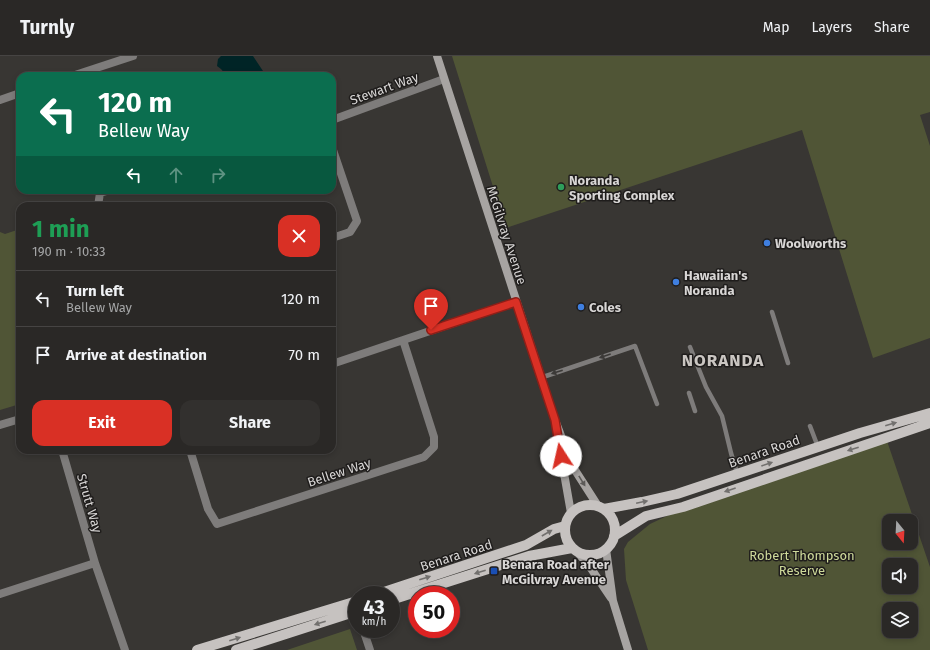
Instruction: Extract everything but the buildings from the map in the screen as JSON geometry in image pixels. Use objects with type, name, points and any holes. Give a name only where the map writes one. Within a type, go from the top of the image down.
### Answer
[{"type":"main road","name":"McGilvray Avenue","points":[[437,56],[540,378],[555,420],[573,467],[601,507]]},
{"type":"main road","name":"Benara Road","points":[[601,507],[677,494],[818,446],[930,413]]},
{"type":"main road","name":"McGilvray Avenue","points":[[555,420],[571,513]]},
{"type":"main road","name":"Benara Road","points":[[614,536],[646,516],[683,507],[930,423]]},
{"type":"main road","points":[[575,550],[584,555],[600,553],[606,549],[613,540],[615,528],[614,520],[610,514],[601,507],[591,504],[576,508],[571,513],[564,526],[565,534],[567,542],[588,564],[613,601]]},
{"type":"main road","name":"Benara Road","points":[[400,587],[526,545],[554,529],[564,526]]},
{"type":"main road","points":[[606,549],[613,601],[628,650]]},
{"type":"main road","name":"Benara Road","points":[[400,597],[529,556],[575,550]]},
{"type":"main road","points":[[197,650],[348,608]]},
{"type":"main road","points":[[236,650],[348,609]]},
{"type":"street","points":[[82,72],[118,58],[133,56]]},
{"type":"street","name":"Stewart Way","points":[[336,119],[444,79]]},
{"type":"street","points":[[0,100],[16,94]]},
{"type":"street","points":[[336,159],[357,221],[350,232],[336,237]]},
{"type":"street","points":[[336,363],[516,302]]},
{"type":"street","name":"Bellew Way","points":[[191,454],[208,509],[217,524],[424,457],[434,447],[434,437],[403,340]]},
{"type":"street","points":[[0,425],[16,420]]},
{"type":"street","name":"Strutt Way","points":[[63,454],[95,563],[125,650]]},
{"type":"street","points":[[0,594],[95,563]]},
{"type":"street","points":[[366,638],[370,650]]},
{"type":"lane","points":[[772,312],[788,363]]},
{"type":"lane","points":[[540,378],[635,346],[657,404]]},
{"type":"lane","points":[[690,347],[706,387],[722,416],[737,473]]},
{"type":"lane","points":[[689,393],[695,411]]},
{"type":"lane","points":[[810,426],[818,446]]},
{"type":"green space","name":"Noranda Sporting Complex","points":[[452,56],[930,56],[930,112],[920,115],[930,146],[930,338],[873,358],[802,130],[506,228]]},
{"type":"green space","points":[[16,230],[16,405],[0,410],[0,232],[5,234]]},
{"type":"green space","name":"Robert Thompson Reserve","points":[[887,441],[912,514],[882,514],[882,550],[918,550],[918,532],[930,567],[930,650],[648,650],[626,580],[624,549],[628,542],[650,524],[669,515]]},
{"type":"green space","points":[[348,630],[348,638],[353,638],[357,650],[287,650]]},
{"type":"water","points":[[221,56],[253,56],[263,72],[224,72],[217,66],[218,59]]},
{"type":"place","name":"Noranda Sporting Complex","points":[[561,187]]},
{"type":"place","name":"Woolworths","points":[[767,243]]},
{"type":"place","name":"Hawaiian's Noranda","points":[[676,282]]},
{"type":"place","name":"Coles","points":[[581,307]]},
{"type":"place","name":"Benara Road after McGilvray Avenue","points":[[494,571]]},
{"type":"district","name":"NORANDA","points":[[723,360]]},
{"type":"route","points":[[431,330],[516,302],[555,420],[561,456]]}]
